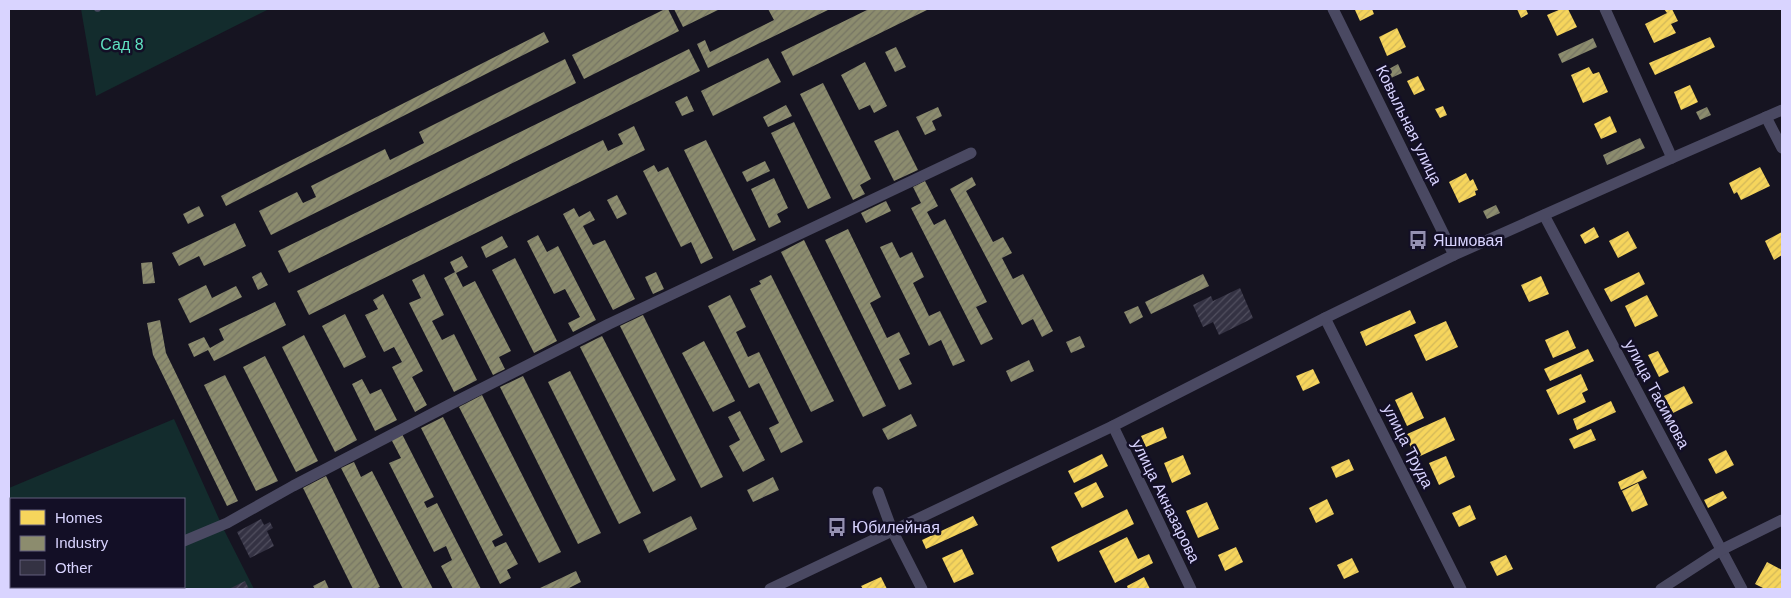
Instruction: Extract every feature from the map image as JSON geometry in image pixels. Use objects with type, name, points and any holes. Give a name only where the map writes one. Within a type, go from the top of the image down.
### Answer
[{"type":"street","name":"Ковыльная улица","points":[[1334,9],[1454,255]]},
{"type":"street","points":[[1605,9],[1672,158]]},
{"type":"street","points":[[770,589],[1112,426],[1454,255],[1782,110]]},
{"type":"street","points":[[1766,117],[1782,148]]},
{"type":"street","points":[[185,541],[227,523],[332,466],[601,328],[971,153]]},
{"type":"street","name":"улица Тасимова","points":[[1544,215],[1742,589]]},
{"type":"street","name":"улица Труда","points":[[1325,318],[1461,589]]},
{"type":"street","name":"улица Акназарова","points":[[1112,426],[1191,589]]},
{"type":"street","points":[[878,492],[892,530],[922,589]]},
{"type":"street","points":[[1661,589],[1721,550],[1782,520]]},
{"type":"green space","name":"Сад 8","points":[[81,9],[269,9],[96,96]]},
{"type":"green space","points":[[174,419],[224,530],[254,589],[9,589],[9,488]]},
{"type":"building: Homes","points":[[1372,9],[1374,14],[1360,21],[1355,10]]},
{"type":"building: Homes","points":[[1517,9],[1526,9],[1528,14],[1521,18]]},
{"type":"building: Homes","points":[[1561,9],[1568,9],[1577,27],[1557,36],[1547,15]]},
{"type":"building: Homes","points":[[1664,9],[1672,9],[1678,21],[1671,24],[1676,33],[1654,43],[1645,24],[1667,13]]},
{"type":"building: Homes","points":[[1397,28],[1406,47],[1387,56],[1379,37]]},
{"type":"building: Homes","points":[[1710,37],[1715,47],[1655,75],[1649,63]]},
{"type":"building: Homes","points":[[1589,67],[1593,74],[1599,72],[1608,92],[1583,103],[1571,75]]},
{"type":"building: Homes","points":[[1418,76],[1425,90],[1414,95],[1407,81]]},
{"type":"building: Homes","points":[[1690,85],[1698,102],[1681,110],[1674,92]]},
{"type":"building: Homes","points":[[1443,106],[1447,115],[1440,118],[1435,109]]},
{"type":"building: Homes","points":[[1610,116],[1617,132],[1601,139],[1594,124]]},
{"type":"building: Homes","points":[[1760,167],[1770,186],[1741,200],[1737,192],[1734,194],[1729,183]]},
{"type":"building: Homes","points":[[1466,173],[1470,181],[1473,179],[1478,190],[1475,191],[1476,195],[1459,203],[1449,182]]},
{"type":"building: Homes","points":[[1594,227],[1599,237],[1585,244],[1580,235]]},
{"type":"building: Homes","points":[[1628,231],[1637,248],[1618,258],[1609,241]]},
{"type":"building: Homes","points":[[1782,232],[1782,255],[1774,260],[1765,241]]},
{"type":"building: Homes","points":[[1639,272],[1645,284],[1611,302],[1604,289]]},
{"type":"building: Homes","points":[[1541,276],[1549,294],[1529,302],[1521,285]]},
{"type":"building: Homes","points":[[1647,295],[1658,316],[1635,327],[1625,306]]},
{"type":"building: Homes","points":[[1410,310],[1416,323],[1366,346],[1360,332]]},
{"type":"building: Homes","points":[[1446,321],[1458,347],[1426,361],[1414,335]]},
{"type":"building: Homes","points":[[1568,330],[1576,348],[1553,358],[1545,340]]},
{"type":"building: Homes","points":[[1588,349],[1594,361],[1550,381],[1544,369]]},
{"type":"building: Homes","points":[[1658,351],[1669,372],[1659,377],[1648,355]]},
{"type":"building: Homes","points":[[1313,369],[1320,383],[1303,391],[1296,376]]},
{"type":"building: Homes","points":[[1581,374],[1588,390],[1582,393],[1586,402],[1558,415],[1546,390]]},
{"type":"building: Homes","points":[[1684,386],[1693,403],[1673,413],[1664,396]]},
{"type":"building: Homes","points":[[1412,392],[1424,418],[1407,426],[1395,400]]},
{"type":"building: Homes","points":[[1611,401],[1616,412],[1577,430],[1573,419]]},
{"type":"building: Homes","points":[[1445,417],[1455,440],[1416,458],[1405,435]]},
{"type":"building: Homes","points":[[1163,427],[1167,438],[1146,447],[1141,436]]},
{"type":"building: Homes","points":[[1591,429],[1596,440],[1574,449],[1569,439]]},
{"type":"building: Homes","points":[[1726,450],[1734,465],[1716,474],[1708,459]]},
{"type":"building: Homes","points":[[1102,454],[1108,466],[1074,483],[1068,471]]},
{"type":"building: Homes","points":[[1183,455],[1191,474],[1172,483],[1164,463]]},
{"type":"building: Homes","points":[[1446,456],[1455,477],[1439,485],[1429,463]]},
{"type":"building: Homes","points":[[1349,459],[1354,470],[1336,478],[1331,467]]},
{"type":"building: Homes","points":[[1643,470],[1647,478],[1621,490],[1618,482]]},
{"type":"building: Homes","points":[[1096,482],[1104,497],[1082,508],[1074,493]]},
{"type":"building: Homes","points":[[1638,483],[1648,505],[1632,512],[1622,491]]},
{"type":"building: Homes","points":[[1723,491],[1727,498],[1708,508],[1704,500]]},
{"type":"building: Homes","points":[[1327,499],[1334,514],[1316,523],[1309,508]]},
{"type":"building: Homes","points":[[1207,502],[1219,529],[1198,538],[1186,511]]},
{"type":"building: Homes","points":[[1470,505],[1476,519],[1459,527],[1452,513]]},
{"type":"building: Homes","points":[[1127,509],[1134,524],[1058,562],[1051,547]]},
{"type":"building: Homes","points":[[973,516],[978,525],[926,549],[922,540]]},
{"type":"building: Homes","points":[[1127,537],[1138,559],[1149,554],[1153,563],[1115,583],[1099,551]]},
{"type":"building: Homes","points":[[1236,547],[1243,562],[1225,571],[1218,555]]},
{"type":"building: Homes","points":[[962,549],[974,574],[954,583],[942,558]]},
{"type":"building: Homes","points":[[1506,555],[1513,569],[1497,576],[1490,562]]},
{"type":"building: Homes","points":[[1352,558],[1359,572],[1344,579],[1337,565]]},
{"type":"building: Homes","points":[[1767,562],[1782,570],[1781,589],[1765,589],[1755,584]]},
{"type":"building: Homes","points":[[881,577],[887,589],[863,589],[861,586]]},
{"type":"building: Homes","points":[[1144,577],[1150,589],[1128,589],[1127,586]]},
{"type":"building: Industry","points":[[668,9],[679,31],[584,79],[572,55]]},
{"type":"building: Industry","points":[[674,9],[720,9],[683,27]]},
{"type":"building: Industry","points":[[768,9],[830,9],[708,68],[697,44],[705,40],[710,52],[774,20]]},
{"type":"building: Industry","points":[[869,9],[929,9],[793,76],[781,52]]},
{"type":"building: Industry","points":[[544,32],[549,42],[226,206],[221,196]]},
{"type":"building: Industry","points":[[1593,38],[1597,47],[1562,63],[1558,54]]},
{"type":"building: Industry","points":[[896,47],[906,67],[895,72],[885,52]]},
{"type":"building: Industry","points":[[689,49],[700,71],[289,273],[278,251]]},
{"type":"building: Industry","points":[[768,58],[781,82],[713,116],[701,91]]},
{"type":"building: Industry","points":[[565,59],[576,83],[271,235],[259,211],[297,192],[303,203],[316,197],[311,186],[385,149],[390,160],[424,143],[419,132]]},
{"type":"building: Industry","points":[[865,62],[887,106],[874,113],[870,105],[859,110],[841,75]]},
{"type":"building: Industry","points":[[1398,64],[1402,73],[1391,78],[1387,70]]},
{"type":"building: Industry","points":[[823,83],[871,179],[860,185],[865,194],[853,200],[800,94]]},
{"type":"building: Industry","points":[[687,96],[694,111],[682,116],[675,102]]},
{"type":"building: Industry","points":[[786,105],[792,116],[768,127],[763,117]]},
{"type":"building: Industry","points":[[938,107],[942,116],[932,121],[936,130],[925,135],[916,117]]},
{"type":"building: Industry","points":[[1707,107],[1711,115],[1700,120],[1696,112]]},
{"type":"building: Industry","points":[[794,122],[831,198],[808,209],[771,133]]},
{"type":"building: Industry","points":[[634,126],[645,150],[309,315],[297,291],[603,140],[608,151],[623,144],[618,134]]},
{"type":"building: Industry","points":[[898,130],[918,170],[894,181],[874,141]]},
{"type":"building: Industry","points":[[1640,138],[1645,148],[1607,165],[1603,155]]},
{"type":"building: Industry","points":[[706,140],[756,240],[733,251],[684,150]]},
{"type":"building: Industry","points":[[765,161],[770,171],[747,182],[742,172]]},
{"type":"building: Industry","points":[[654,165],[658,172],[668,167],[713,258],[701,264],[691,242],[681,247],[643,171]]},
{"type":"building: Industry","points":[[972,177],[976,185],[966,191],[993,242],[1003,237],[1012,253],[1002,258],[1013,279],[1023,274],[1053,331],[1042,337],[1033,319],[1022,325],[950,189]]},
{"type":"building: Industry","points":[[774,178],[788,208],[777,214],[781,222],[769,228],[751,189]]},
{"type":"building: Industry","points":[[925,181],[938,206],[927,212],[934,225],[945,219],[987,302],[976,307],[993,339],[981,345],[911,208],[921,203],[913,187]]},
{"type":"building: Industry","points":[[617,195],[627,214],[617,219],[607,200]]},
{"type":"building: Industry","points":[[886,201],[891,211],[866,223],[861,213]]},
{"type":"building: Industry","points":[[1496,205],[1500,213],[1487,219],[1483,211]]},
{"type":"building: Industry","points":[[199,206],[204,216],[188,224],[183,214]]},
{"type":"building: Industry","points":[[574,208],[579,217],[590,211],[595,220],[583,226],[593,245],[605,240],[635,299],[613,310],[563,214]]},
{"type":"building: Industry","points":[[235,223],[246,246],[204,266],[199,256],[179,266],[172,253]]},
{"type":"building: Industry","points":[[848,229],[881,297],[870,303],[887,338],[899,332],[910,354],[899,359],[912,384],[899,390],[825,240]]},
{"type":"building: Industry","points":[[538,235],[547,252],[558,246],[596,320],[573,332],[568,323],[580,317],[565,289],[554,294],[527,241]]},
{"type":"building: Industry","points":[[502,236],[508,247],[486,258],[481,247]]},
{"type":"building: Industry","points":[[804,240],[886,406],[863,417],[781,252]]},
{"type":"building: Industry","points":[[892,242],[900,258],[912,252],[924,277],[913,283],[929,316],[940,311],[965,361],[953,366],[941,340],[929,346],[880,247]]},
{"type":"building: Industry","points":[[462,256],[468,267],[456,273],[463,287],[475,281],[511,351],[499,357],[505,369],[493,375],[444,278],[455,272],[450,262]]},
{"type":"building: Industry","points":[[515,258],[557,341],[534,353],[492,270]]},
{"type":"building: Industry","points":[[152,262],[155,283],[143,284],[141,263]]},
{"type":"building: Industry","points":[[261,272],[268,285],[258,290],[252,277]]},
{"type":"building: Industry","points":[[656,272],[664,289],[653,294],[645,277]]},
{"type":"building: Industry","points":[[424,274],[444,315],[432,321],[442,340],[454,334],[477,380],[454,392],[409,303],[421,298],[412,280]]},
{"type":"building: Industry","points":[[1203,274],[1209,286],[1151,314],[1145,302]]},
{"type":"building: Industry","points":[[771,275],[834,401],[811,412],[750,289],[761,284],[759,281]]},
{"type":"building: Industry","points":[[206,285],[212,298],[236,286],[242,297],[190,323],[178,299]]},
{"type":"building: Industry","points":[[383,294],[423,371],[412,377],[427,405],[415,412],[392,367],[402,362],[394,347],[384,352],[365,315],[378,309],[373,300]]},
{"type":"building: Industry","points":[[730,295],[746,327],[736,332],[748,357],[759,352],[803,442],[781,453],[769,428],[779,423],[759,383],[749,388],[708,306]]},
{"type":"building: Industry","points":[[275,302],[286,325],[214,361],[208,350],[194,357],[188,344],[204,337],[210,348],[224,340],[219,329]]},
{"type":"building: Industry","points":[[1138,306],[1143,317],[1130,324],[1124,312]]},
{"type":"building: Industry","points":[[345,314],[366,357],[344,368],[322,326]]},
{"type":"building: Industry","points":[[643,315],[723,477],[701,488],[620,326]]},
{"type":"building: Industry","points":[[160,320],[166,353],[238,501],[227,506],[153,355],[147,323]]},
{"type":"building: Industry","points":[[304,335],[357,440],[335,452],[282,347]]},
{"type":"building: Industry","points":[[602,336],[676,480],[653,492],[580,347]]},
{"type":"building: Industry","points":[[1080,336],[1085,347],[1071,353],[1066,342]]},
{"type":"building: Industry","points":[[704,341],[735,401],[713,412],[682,353]]},
{"type":"building: Industry","points":[[265,356],[318,461],[296,472],[243,367]]},
{"type":"building: Industry","points":[[1029,360],[1034,371],[1011,382],[1006,371]]},
{"type":"building: Industry","points":[[570,371],[641,513],[619,524],[548,382]]},
{"type":"building: Industry","points":[[225,375],[278,481],[256,491],[204,385]]},
{"type":"building: Industry","points":[[523,376],[601,533],[578,544],[500,387]]},
{"type":"building: Industry","points":[[362,379],[370,394],[381,389],[397,420],[375,431],[352,384]]},
{"type":"building: Industry","points":[[482,395],[561,552],[539,563],[459,407]]},
{"type":"building: Industry","points":[[740,411],[765,460],[743,472],[729,446],[740,440],[728,417]]},
{"type":"building: Industry","points":[[911,414],[917,426],[888,440],[882,429]]},
{"type":"building: Industry","points":[[443,417],[503,535],[492,541],[495,547],[506,542],[518,564],[507,570],[511,578],[500,584],[421,428]]},
{"type":"building: Industry","points":[[402,434],[434,497],[424,502],[427,508],[437,503],[481,589],[453,589],[441,566],[452,560],[446,546],[434,552],[389,463],[401,458],[391,439]]},
{"type":"building: Industry","points":[[354,462],[361,477],[372,471],[433,589],[403,589],[341,468]]},
{"type":"building: Industry","points":[[326,476],[380,587],[375,589],[353,589],[303,488]]},
{"type":"building: Industry","points":[[773,477],[779,490],[753,502],[747,490]]},
{"type":"building: Industry","points":[[691,516],[697,529],[649,553],[643,540]]},
{"type":"building: Industry","points":[[576,571],[581,582],[567,589],[538,589]]},
{"type":"building: Industry","points":[[325,580],[329,589],[315,589],[313,586]]},
{"type":"building: Other","points":[[1240,288],[1253,318],[1219,335],[1213,322],[1203,327],[1193,305],[1211,296],[1213,301]]},
{"type":"building: Other","points":[[261,519],[264,525],[270,522],[273,528],[267,531],[274,546],[250,558],[237,532]]},
{"type":"building: Other","points":[[245,581],[249,589],[229,589]]},
{"type":"place","name":"Яшмовая","points":[[1418,240]]},
{"type":"place","name":"Юбилейная","points":[[837,527]]}]
